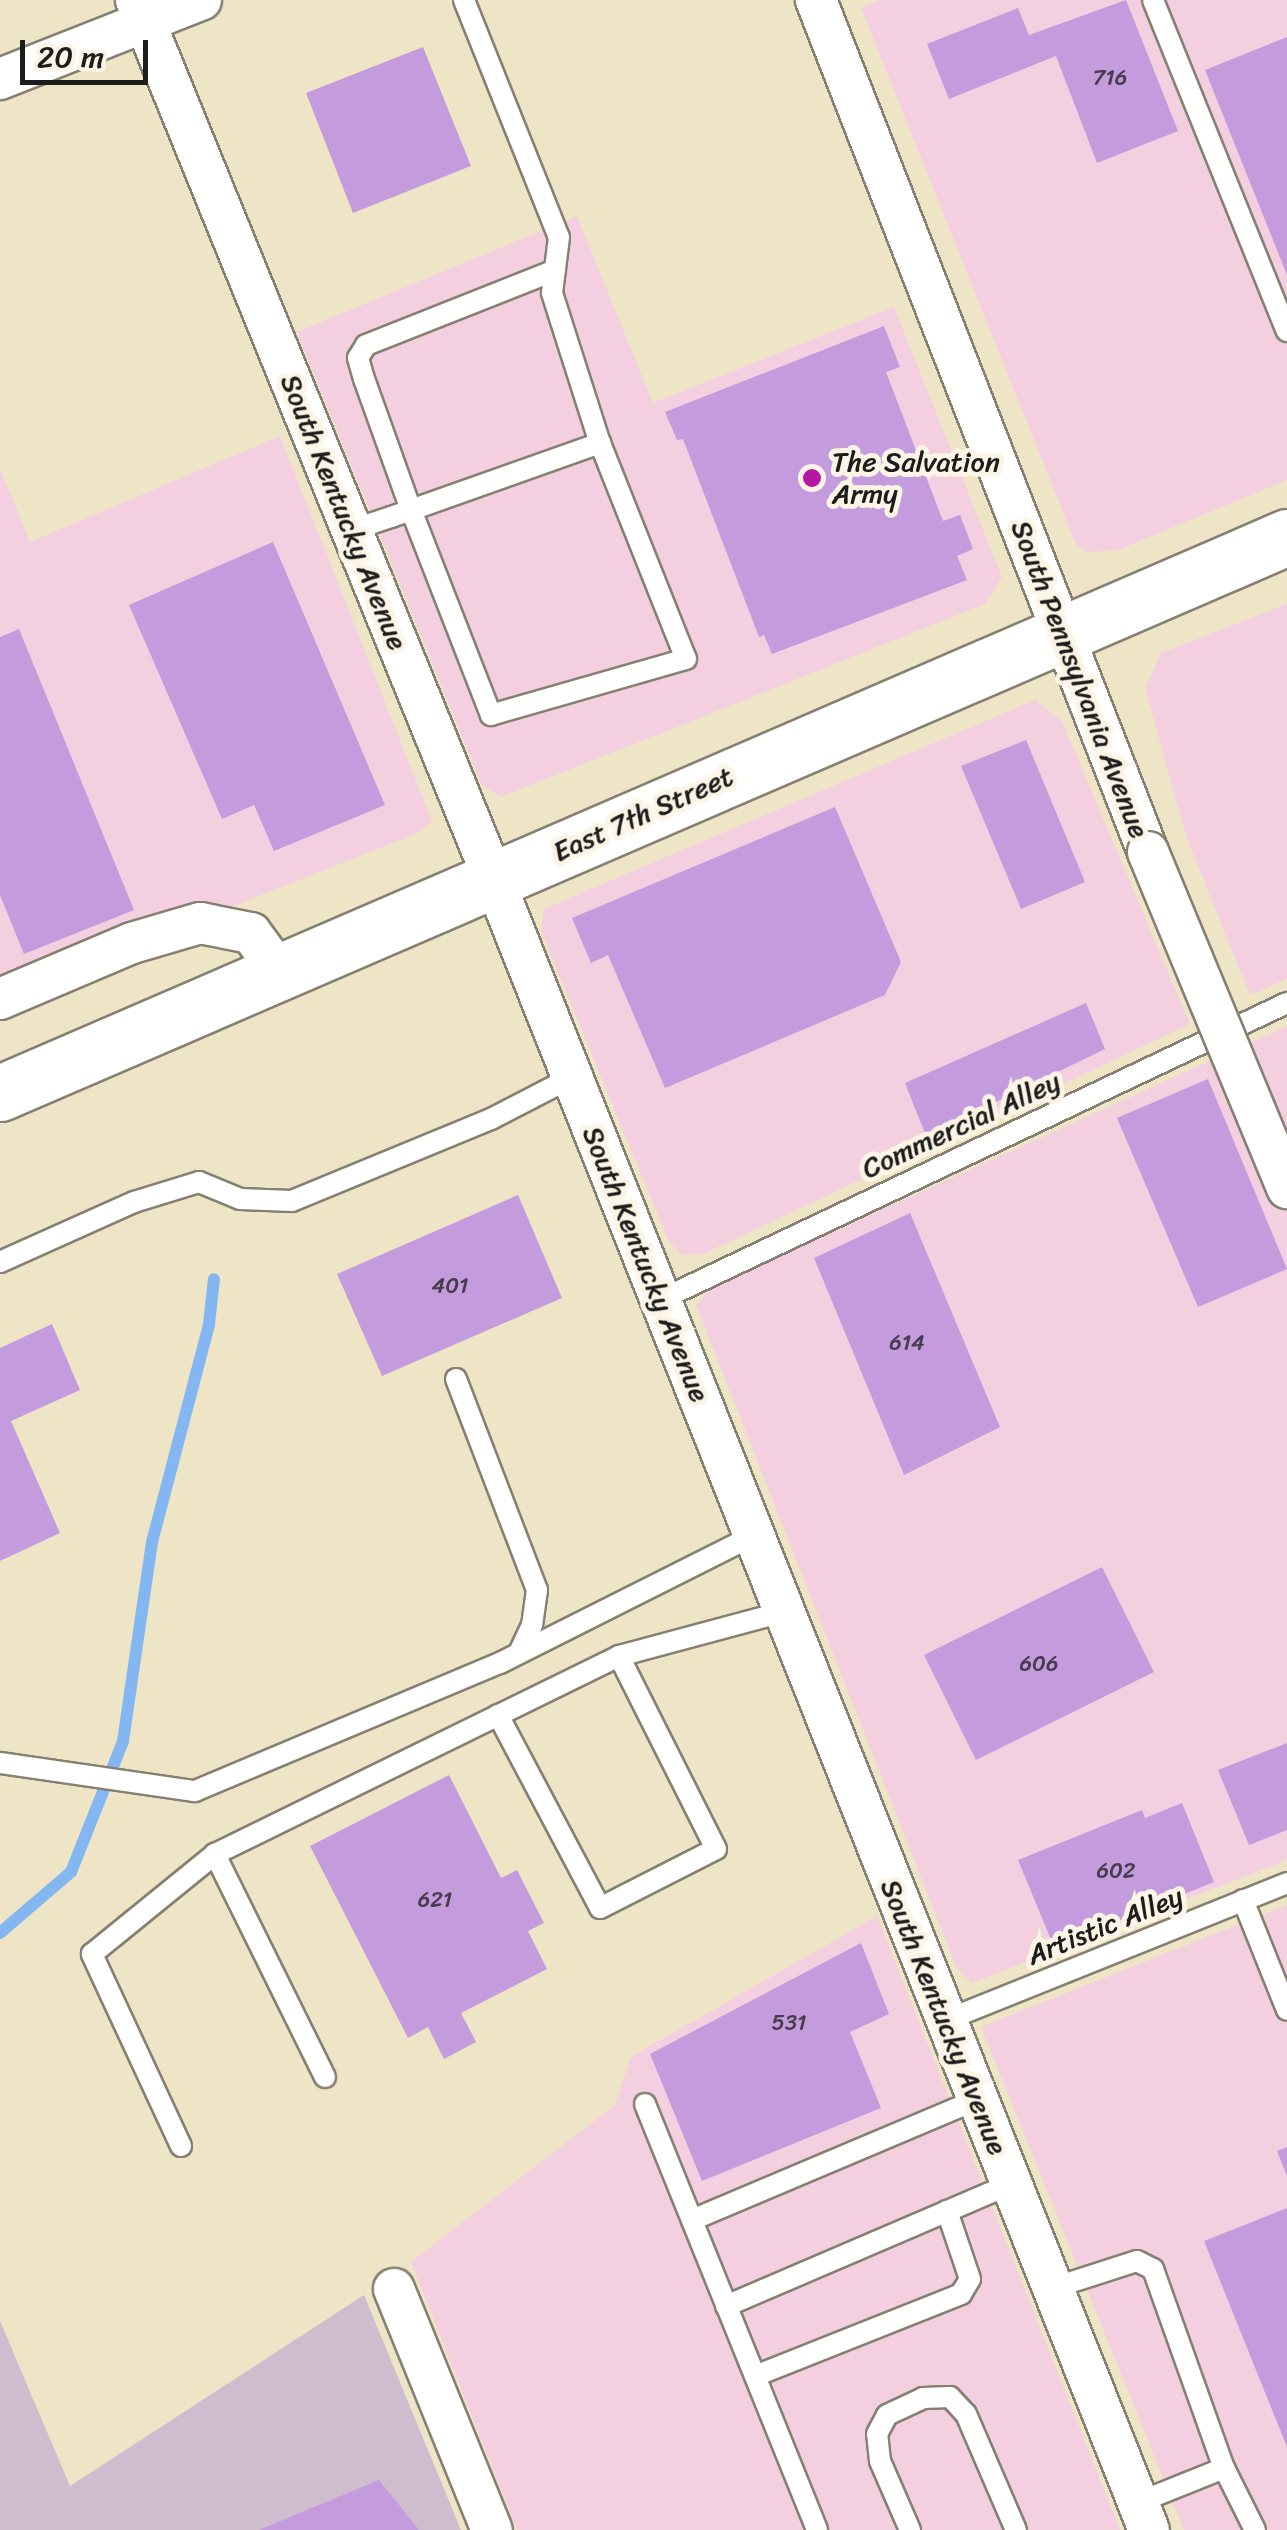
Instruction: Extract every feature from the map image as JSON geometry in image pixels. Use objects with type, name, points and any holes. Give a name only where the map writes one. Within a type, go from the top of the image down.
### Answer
[{"type":"main road","name":"East 7th Street","points":[[1,1093],[282,974],[1060,631],[1287,538]]},
{"type":"street","points":[[0,79],[140,11],[201,0]]},
{"type":"street","name":"South Pennsylvania Avenue","points":[[816,0],[1060,631],[1287,1188]]},
{"type":"street","name":"South Kentucky Avenue","points":[[140,11],[494,880],[1143,2516]]},
{"type":"street","points":[[0,999],[132,943],[200,922],[251,933],[282,974]]},
{"type":"street","points":[[394,2290],[492,2530]]},
{"type":"lane","points":[[464,0],[559,237],[552,293],[600,444],[686,658],[491,716],[361,368],[366,345],[554,270]]},
{"type":"lane","points":[[1152,0],[1287,331]]},
{"type":"lane","points":[[352,530],[600,444]]},
{"type":"lane","name":"Commercial Alley","points":[[660,1300],[1287,1003]]},
{"type":"lane","points":[[0,1262],[134,1202],[199,1182],[240,1199],[292,1201],[491,1118],[572,1077]]},
{"type":"lane","points":[[456,1378],[536,1590],[532,1625],[519,1653]]},
{"type":"lane","points":[[0,1764],[74,1778],[195,1791],[519,1653],[753,1536]]},
{"type":"lane","points":[[181,2146],[92,1954],[215,1854],[619,1656],[783,1612]]},
{"type":"lane","points":[[498,1715],[600,1908],[716,1848],[619,1656]]},
{"type":"lane","points":[[215,1854],[325,2078]]},
{"type":"lane","name":"Artistic Alley","points":[[944,2021],[1287,1883]]},
{"type":"lane","points":[[1244,1900],[1287,2010]]},
{"type":"lane","points":[[692,2220],[976,2100]]},
{"type":"lane","points":[[645,2104],[817,2530]]},
{"type":"lane","points":[[726,2306],[1010,2184]]},
{"type":"lane","points":[[755,2376],[961,2294],[970,2279],[947,2211]]},
{"type":"lane","points":[[1053,2288],[1137,2261],[1153,2270],[1224,2468],[1254,2530]]},
{"type":"lane","points":[[910,2530],[880,2461],[877,2434],[887,2414],[923,2398],[950,2396],[966,2414],[1016,2530]]},
{"type":"lane","points":[[1143,2516],[1224,2468]]},
{"type":"shaded area","points":[[881,0],[1287,0],[1287,480],[1118,550],[1087,552],[1076,545],[861,8]]},
{"type":"shaded area","points":[[577,216],[653,403],[894,307],[1002,577],[985,604],[501,797],[482,785],[297,332]]},
{"type":"shaded area","points":[[280,436],[432,821],[418,833],[236,905],[0,991],[0,468],[30,542]]},
{"type":"shaded area","points":[[1287,604],[1287,979],[1250,995],[1186,836],[1145,688],[1161,653]]},
{"type":"shaded area","points":[[1035,700],[1062,721],[1190,1024],[703,1254],[681,1255],[668,1240],[541,931],[544,909]]},
{"type":"shaded area","points":[[1287,1026],[1287,1860],[972,1983],[957,1969],[696,1305],[712,1287]]},
{"type":"shaded area","points":[[1287,1905],[1287,2530],[1184,2530],[981,2027]]},
{"type":"shaded area","points":[[877,1916],[1120,2530],[517,2530],[411,2262],[615,2105],[631,2057]]},
{"type":"shaded area","points":[[364,2295],[461,2530],[0,2530],[0,2321],[70,2486]]},
{"type":"building","points":[[1126,0],[1178,131],[1097,163],[1056,56],[949,99],[927,44],[1018,8],[1029,35]]},
{"type":"building","points":[[1287,37],[1287,275],[1205,70]]},
{"type":"building","points":[[423,47],[471,166],[353,213],[306,93]]},
{"type":"building","name":"The Salvation Army","points":[[884,326],[900,367],[886,372],[943,521],[960,515],[973,549],[957,556],[967,580],[772,654],[764,635],[759,637],[683,439],[677,440],[665,412]]},
{"type":"building","points":[[273,542],[385,805],[274,851],[254,805],[222,819],[129,605]]},
{"type":"building","points":[[19,629],[134,910],[24,954],[0,895],[0,637]]},
{"type":"building","points":[[1026,740],[1085,882],[1021,909],[961,766]]},
{"type":"building","points":[[835,807],[901,962],[885,995],[665,1088],[608,955],[591,963],[572,918]]},
{"type":"building","points":[[1086,1003],[1105,1049],[926,1136],[905,1083]]},
{"type":"building","points":[[1208,1079],[1287,1269],[1198,1307],[1117,1118]]},
{"type":"building","points":[[518,1195],[562,1298],[382,1376],[337,1274]]},
{"type":"building","points":[[910,1213],[1000,1427],[904,1475],[814,1258]]},
{"type":"building","points":[[52,1324],[80,1390],[11,1421],[60,1533],[0,1561],[0,1348]]},
{"type":"building","points":[[1102,1567],[1154,1672],[976,1760],[924,1655]]},
{"type":"building","points":[[1287,1743],[1287,1830],[1249,1845],[1218,1770]]},
{"type":"building","points":[[449,1775],[501,1878],[517,1870],[544,1923],[528,1931],[547,1969],[461,2013],[476,2042],[444,2059],[428,2027],[408,2038],[310,1846]]},
{"type":"building","points":[[1182,1803],[1214,1882],[1054,1947],[1018,1860],[1142,1810],[1145,1818]]},
{"type":"building","points":[[861,1943],[889,2014],[850,2032],[881,2108],[702,2181],[650,2054]]},
{"type":"building","points":[[1287,2147],[1287,2176],[1277,2151]]},
{"type":"building","points":[[1287,2208],[1287,2447],[1204,2241]]},
{"type":"building","points":[[379,2480],[419,2530],[259,2530]]},
{"type":"waterway","points":[[0,1933],[71,1872],[123,1741],[152,1542],[209,1324],[214,1279]]},
{"type":"place","name":"The Salvation Army","points":[[812,478]]}]
